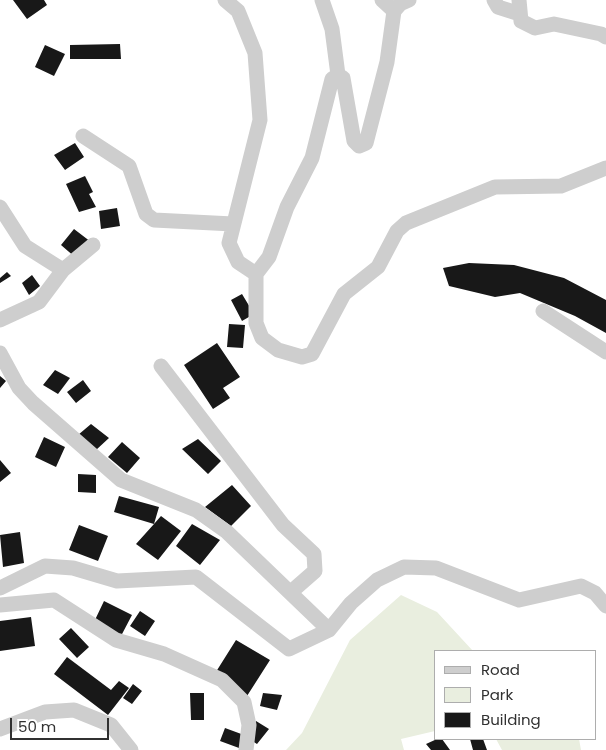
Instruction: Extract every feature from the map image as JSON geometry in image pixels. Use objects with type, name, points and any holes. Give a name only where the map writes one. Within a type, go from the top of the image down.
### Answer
[{"type":"street","points":[[225,0],[238,11],[256,53],[260,120],[229,243],[238,262],[256,274]]},
{"type":"street","points":[[322,0],[332,29],[338,75]]},
{"type":"street","points":[[382,0],[394,11]]},
{"type":"street","points":[[338,75],[343,78],[354,141],[359,146],[366,143],[387,62],[394,11],[400,4],[409,0]]},
{"type":"street","points":[[494,0],[498,7],[520,7],[521,21],[535,28],[554,24],[601,34],[606,37]]},
{"type":"street","points":[[338,75],[332,79],[312,158],[287,206],[269,257],[256,274],[256,323],[262,338],[278,350],[302,357],[312,354],[344,294],[378,267],[397,231],[406,223],[495,186],[561,186],[606,168]]},
{"type":"street","points":[[83,136],[129,166],[146,214],[154,220],[233,224]]},
{"type":"street","points":[[0,208],[25,246],[63,270]]},
{"type":"street","points":[[0,320],[39,302],[63,270],[93,245]]},
{"type":"street","points":[[543,311],[606,352]]},
{"type":"street","points":[[0,353],[19,388],[33,403],[121,480],[196,510],[227,532],[329,630]]},
{"type":"street","points":[[161,366],[283,525],[314,554],[315,571],[291,592]]},
{"type":"street","points":[[0,588],[45,566],[72,568],[117,581],[196,577],[289,649],[329,630],[351,603],[377,580],[404,568],[436,568],[519,600],[581,586],[596,593],[606,606]]},
{"type":"street","points":[[0,605],[54,600],[116,640],[164,654],[222,680],[244,702],[249,725],[246,750]]},
{"type":"street","points":[[0,730],[45,712],[74,710],[112,725],[131,750]]},
{"type":"green space","points":[[401,595],[437,612],[472,650],[434,650],[434,731],[401,739],[404,750],[286,750],[302,733],[350,640]]},
{"type":"green space","points":[[497,740],[579,740],[581,750],[502,750]]},
{"type":"building","points":[[13,0],[44,0],[47,5],[27,19]]},
{"type":"building","points":[[120,44],[121,59],[70,59],[70,45]]},
{"type":"building","points":[[45,45],[65,54],[54,76],[35,67]]},
{"type":"building","points":[[75,143],[84,157],[65,170],[54,155]]},
{"type":"building","points":[[85,176],[93,192],[89,194],[96,207],[79,212],[66,184]]},
{"type":"building","points":[[117,208],[120,226],[101,229],[99,211]]},
{"type":"building","points":[[74,229],[91,242],[76,258],[61,245]]},
{"type":"building","points":[[469,263],[514,265],[564,278],[606,300],[606,333],[575,316],[520,293],[495,297],[449,286],[443,268]]},
{"type":"building","points":[[7,272],[11,276],[0,283],[0,278]]},
{"type":"building","points":[[32,275],[40,286],[29,295],[22,283]]},
{"type":"building","points":[[242,294],[254,314],[242,321],[231,300]]},
{"type":"building","points":[[229,324],[245,325],[243,348],[227,347]]},
{"type":"building","points":[[217,343],[240,377],[223,388],[230,398],[213,409],[184,365]]},
{"type":"building","points":[[55,370],[70,378],[58,394],[43,385]]},
{"type":"building","points":[[0,376],[6,381],[0,388]]},
{"type":"building","points":[[83,380],[91,391],[76,403],[67,392]]},
{"type":"building","points":[[91,424],[109,438],[96,450],[78,435]]},
{"type":"building","points":[[44,437],[65,447],[56,467],[35,457]]},
{"type":"building","points":[[198,439],[221,461],[208,474],[182,449]]},
{"type":"building","points":[[122,442],[140,458],[127,473],[108,457]]},
{"type":"building","points":[[0,460],[11,473],[0,482]]},
{"type":"building","points":[[78,474],[96,475],[96,493],[78,492]]},
{"type":"building","points":[[232,485],[251,506],[231,526],[205,507]]},
{"type":"building","points":[[119,496],[159,507],[154,524],[114,512]]},
{"type":"building","points":[[161,516],[181,531],[158,560],[136,544]]},
{"type":"building","points":[[192,524],[220,540],[200,565],[176,546]]},
{"type":"building","points":[[79,525],[108,536],[98,561],[69,550]]},
{"type":"building","points":[[20,532],[24,563],[3,567],[0,535]]},
{"type":"building","points":[[104,601],[132,615],[121,636],[94,622]]},
{"type":"building","points":[[140,611],[155,621],[145,636],[130,626]]},
{"type":"building","points":[[31,617],[35,646],[0,651],[0,621]]},
{"type":"building","points":[[71,628],[89,647],[77,658],[59,639]]},
{"type":"building","points":[[236,640],[270,660],[247,696],[214,675]]},
{"type":"building","points":[[67,657],[111,690],[119,681],[129,688],[108,715],[54,674]]},
{"type":"building","points":[[133,684],[142,691],[132,704],[123,698]]},
{"type":"building","points":[[190,693],[204,693],[204,720],[191,720]]},
{"type":"building","points":[[263,693],[282,695],[277,710],[260,706]]},
{"type":"building","points":[[256,721],[269,729],[257,744],[249,739]]},
{"type":"building","points":[[225,728],[244,735],[239,748],[220,741]]},
{"type":"building","points":[[435,740],[443,740],[450,750],[431,750],[426,744]]},
{"type":"building","points":[[470,740],[483,740],[487,750],[473,750]]}]
